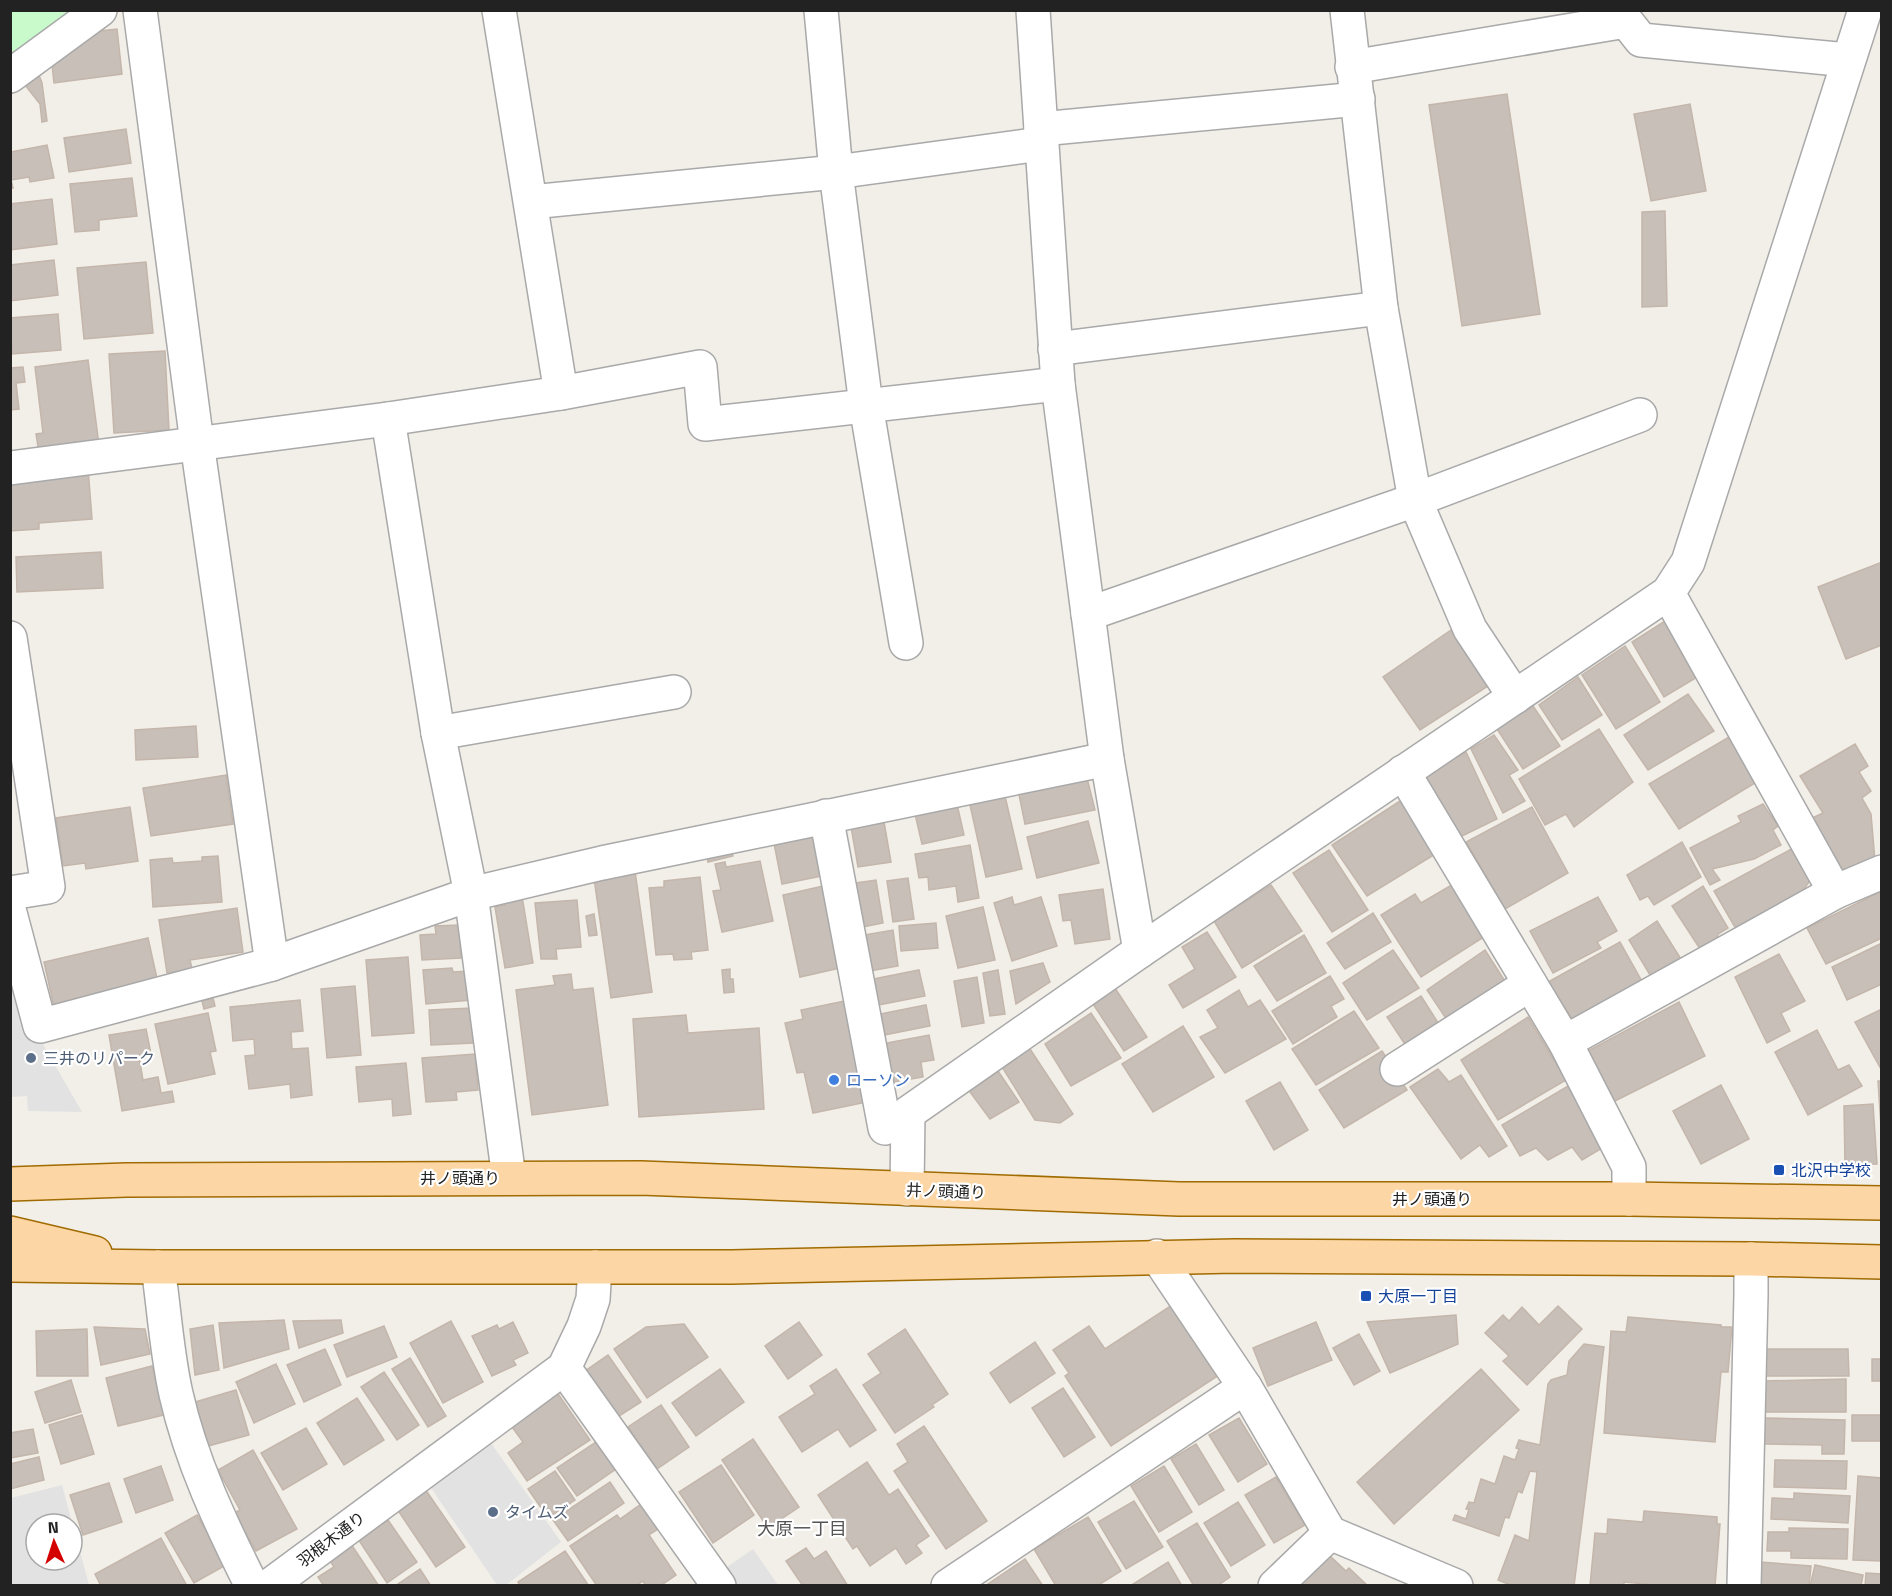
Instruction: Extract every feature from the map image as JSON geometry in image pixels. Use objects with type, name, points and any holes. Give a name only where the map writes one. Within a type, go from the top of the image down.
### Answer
[{"type":"main road","name":"井ノ頭通り","points":[[10,1184],[126,1179],[641,1178],[1179,1199],[1629,1198],[1881,1203]]},
{"type":"main road","points":[[10,1233],[158,1267]]},
{"type":"main road","points":[[10,1265],[732,1267],[1157,1256],[1751,1259],[1881,1262]]},
{"type":"street","points":[[10,76],[100,10]]},
{"type":"street","points":[[140,10],[197,443],[272,964]]},
{"type":"street","points":[[499,10],[561,393]]},
{"type":"street","points":[[821,10],[836,172],[866,405],[906,644]]},
{"type":"street","points":[[1033,10],[1058,384],[1107,759],[1140,951]]},
{"type":"street","points":[[1347,10],[1381,308],[1415,500],[1470,629],[1515,697]]},
{"type":"street","points":[[907,1189],[908,1113],[1140,951],[1668,593],[1688,562],[1865,10]]},
{"type":"street","points":[[1352,67],[1626,21],[1641,40],[1848,60]]},
{"type":"street","points":[[531,202],[836,172],[1041,136],[1358,99]]},
{"type":"street","points":[[1056,349],[1381,308]]},
{"type":"street","points":[[10,468],[388,419],[561,393],[700,367],[705,424],[1058,384]]},
{"type":"street","points":[[1088,614],[1415,500],[1640,415]]},
{"type":"street","points":[[388,419],[438,733],[471,894],[510,1178]]},
{"type":"street","points":[[1668,593],[1835,892]]},
{"type":"street","points":[[10,638],[48,887],[10,893]]},
{"type":"street","points":[[438,733],[674,692]]},
{"type":"street","points":[[10,913],[39,1026],[272,964],[471,894],[602,863],[1107,759]]},
{"type":"street","points":[[1402,772],[1565,1042],[1629,1167],[1629,1198]]},
{"type":"street","points":[[826,816],[885,1128]]},
{"type":"street","points":[[1565,1042],[1835,892],[1881,872]]},
{"type":"street","points":[[1397,1069],[1530,984]]},
{"type":"street","points":[[1157,1256],[1245,1387],[1330,1533],[1456,1586]]},
{"type":"street","points":[[1743,1586],[1751,1259]]},
{"type":"street","points":[[158,1267],[175,1394],[192,1450],[230,1541],[252,1586]]},
{"type":"street","points":[[595,1268],[593,1299],[584,1326],[564,1368],[706,1580]]},
{"type":"street","name":"羽根木通り","points":[[269,1586],[393,1492],[564,1368]]},
{"type":"street","points":[[948,1586],[1245,1387]]},
{"type":"street","points":[[1275,1586],[1330,1533]]},
{"type":"green space","points":[[11,11],[79,11],[11,61]]},
{"type":"shaded area","name":"三井のリパーク","points":[[10,952],[29,1020],[82,1112],[28,1111],[27,1096],[11,1097]]},
{"type":"shaded area","name":"タイムズ","points":[[488,1439],[561,1542],[506,1585],[497,1585],[427,1482]]},
{"type":"shaded area","points":[[62,1485],[69,1512],[24,1512],[24,1572],[84,1572],[84,1566],[89,1585],[11,1585],[11,1498]]},
{"type":"shaded area","points":[[753,1549],[778,1585],[729,1585],[720,1572]]},
{"type":"building","points":[[117,29],[122,74],[54,83],[51,55],[71,52],[69,42],[79,33]]},
{"type":"building","points":[[34,62],[42,83],[47,121],[42,122],[40,104],[18,76]]},
{"type":"building","points":[[1507,94],[1540,314],[1462,326],[1429,105]]},
{"type":"building","points":[[1690,104],[1706,191],[1651,201],[1634,114]]},
{"type":"building","points":[[126,129],[131,163],[69,172],[64,138]]},
{"type":"building","points":[[47,145],[54,178],[30,182],[29,177],[11,180],[13,188],[10,188],[10,152]]},
{"type":"building","points":[[132,178],[137,216],[99,220],[99,230],[75,232],[70,184]]},
{"type":"building","points":[[52,199],[57,244],[10,250],[10,204]]},
{"type":"building","points":[[1665,211],[1667,306],[1642,307],[1642,212]]},
{"type":"building","points":[[54,260],[58,295],[10,301],[10,265]]},
{"type":"building","points":[[146,262],[153,333],[84,339],[77,268]]},
{"type":"building","points":[[58,314],[61,350],[12,354],[10,318]]},
{"type":"building","points":[[165,351],[169,430],[114,433],[109,354]]},
{"type":"building","points":[[88,360],[99,445],[39,453],[36,434],[43,433],[35,367]]},
{"type":"building","points":[[23,367],[25,382],[16,383],[19,409],[10,410],[10,368]]},
{"type":"building","points":[[88,468],[92,519],[39,523],[39,529],[10,531],[10,474]]},
{"type":"building","points":[[101,552],[103,588],[17,592],[16,557]]},
{"type":"building","points":[[1882,562],[1882,645],[1846,659],[1818,587]]},
{"type":"building","points":[[1665,621],[1699,676],[1664,697],[1632,642]]},
{"type":"building","points":[[1451,630],[1488,686],[1420,730],[1383,677]]},
{"type":"building","points":[[1625,646],[1660,702],[1616,729],[1582,675]]},
{"type":"building","points":[[1578,677],[1602,715],[1562,740],[1539,705]]},
{"type":"building","points":[[1688,694],[1714,731],[1648,770],[1624,735]]},
{"type":"building","points":[[1533,706],[1560,746],[1523,769],[1497,729]]},
{"type":"building","points":[[196,726],[198,757],[136,760],[135,730]]},
{"type":"building","points":[[1599,729],[1633,782],[1574,827],[1566,814],[1545,825],[1519,779]]},
{"type":"building","points":[[1494,735],[1518,770],[1509,775],[1525,801],[1503,813],[1471,749]]},
{"type":"building","points":[[1729,737],[1755,783],[1679,829],[1649,784]]},
{"type":"building","points":[[1855,744],[1868,766],[1859,772],[1871,791],[1862,798],[1871,814],[1875,861],[1842,875],[1812,818],[1823,813],[1800,776]]},
{"type":"building","points":[[1466,752],[1497,819],[1460,837],[1423,776]]},
{"type":"building","points":[[1086,774],[1095,810],[1025,824],[1016,780]]},
{"type":"building","points":[[226,775],[233,824],[151,836],[143,788]]},
{"type":"building","points":[[954,791],[964,835],[922,844],[912,801]]},
{"type":"building","points":[[968,796],[1005,796],[1022,869],[986,877]]},
{"type":"building","points":[[1403,799],[1437,853],[1367,896],[1332,845]]},
{"type":"building","points":[[1763,804],[1778,826],[1773,830],[1781,845],[1754,859],[1712,869],[1720,880],[1710,885],[1690,848],[1741,822],[1738,816]]},
{"type":"building","points":[[130,807],[138,861],[86,869],[85,863],[63,866],[56,818]]},
{"type":"building","points":[[1532,807],[1568,873],[1505,909],[1466,842]]},
{"type":"building","points":[[883,816],[891,862],[858,867],[850,821]]},
{"type":"building","points":[[1088,821],[1099,863],[1037,878],[1027,837]]},
{"type":"building","points":[[816,825],[827,875],[782,884],[772,833]]},
{"type":"building","points":[[1682,842],[1701,877],[1654,905],[1648,896],[1640,900],[1627,875]]},
{"type":"building","points":[[730,844],[733,856],[708,862],[705,849]]},
{"type":"building","points":[[970,845],[979,898],[958,902],[956,886],[929,890],[928,877],[919,878],[915,854]]},
{"type":"building","points":[[1795,847],[1811,879],[1798,898],[1736,929],[1714,891]]},
{"type":"building","points":[[1329,850],[1368,910],[1332,932],[1293,873]]},
{"type":"building","points":[[218,856],[222,902],[153,907],[150,860],[172,858],[173,863],[202,861],[202,857]]},
{"type":"building","points":[[760,861],[773,921],[722,932],[713,891],[721,890],[715,864],[725,862],[726,867]]},
{"type":"building","points":[[635,871],[652,992],[611,998],[594,878]]},
{"type":"building","points":[[700,877],[708,950],[691,952],[692,959],[674,960],[673,954],[656,955],[649,888],[664,887],[664,881]]},
{"type":"building","points":[[908,878],[914,919],[893,922],[887,881]]},
{"type":"building","points":[[876,880],[883,923],[857,928],[849,884]]},
{"type":"building","points":[[1455,883],[1487,935],[1421,977],[1381,915],[1415,894],[1421,903]]},
{"type":"building","points":[[828,885],[845,967],[800,977],[783,895]]},
{"type":"building","points":[[1271,885],[1302,931],[1242,968],[1214,921]]},
{"type":"building","points":[[1703,886],[1728,928],[1718,934],[1717,943],[1702,952],[1672,906]]},
{"type":"building","points":[[1103,889],[1110,939],[1075,944],[1071,920],[1063,921],[1059,895]]},
{"type":"building","points":[[1882,891],[1882,938],[1826,964],[1807,928]]},
{"type":"building","points":[[522,896],[533,963],[505,968],[495,907],[505,905],[504,899]]},
{"type":"building","points":[[1012,897],[1014,905],[1041,897],[1057,946],[1012,961],[994,903]]},
{"type":"building","points":[[1598,897],[1617,931],[1597,942],[1601,948],[1553,973],[1530,931]]},
{"type":"building","points":[[577,900],[581,947],[556,949],[557,959],[541,959],[535,903]]},
{"type":"building","points":[[983,907],[995,960],[958,968],[946,916]]},
{"type":"building","points":[[237,908],[243,952],[190,960],[192,969],[167,973],[159,920]]},
{"type":"building","points":[[1373,913],[1391,942],[1345,969],[1327,943]]},
{"type":"building","points":[[594,914],[597,935],[589,936],[586,916]]},
{"type":"building","points":[[1657,921],[1686,967],[1656,985],[1629,940]]},
{"type":"building","points":[[936,923],[938,948],[901,951],[899,926]]},
{"type":"building","points":[[459,925],[461,958],[422,960],[420,935],[436,934],[435,926]]},
{"type":"building","points":[[893,930],[898,966],[865,972],[858,936]]},
{"type":"building","points":[[1207,932],[1236,977],[1183,1008],[1169,985],[1195,969],[1182,947]]},
{"type":"building","points":[[1304,935],[1326,973],[1277,1001],[1254,966]]},
{"type":"building","points":[[148,938],[158,983],[54,1007],[44,962]]},
{"type":"building","points":[[1620,942],[1644,985],[1574,1022],[1548,982]]},
{"type":"building","points":[[1882,943],[1882,984],[1847,1000],[1832,967]]},
{"type":"building","points":[[1393,950],[1419,988],[1367,1020],[1343,983]]},
{"type":"building","points":[[1485,950],[1510,989],[1451,1026],[1427,990]]},
{"type":"building","points":[[1779,954],[1805,1001],[1781,1013],[1790,1031],[1767,1043],[1735,977]]},
{"type":"building","points":[[408,957],[414,1033],[372,1036],[366,960]]},
{"type":"building","points":[[1043,963],[1050,982],[1016,1004],[1010,971]]},
{"type":"building","points":[[452,968],[453,972],[469,971],[472,1000],[426,1004],[423,970]]},
{"type":"building","points":[[730,969],[734,992],[724,993],[722,970]]},
{"type":"building","points":[[919,970],[925,996],[873,1006],[868,980]]},
{"type":"building","points":[[998,970],[1005,1014],[990,1016],[983,973]]},
{"type":"building","points":[[571,974],[573,990],[593,988],[608,1105],[532,1115],[516,990],[555,985],[553,976]]},
{"type":"building","points":[[1330,976],[1344,999],[1331,1006],[1337,1017],[1293,1044],[1272,1011]]},
{"type":"building","points":[[977,977],[984,1023],[962,1027],[954,981]]},
{"type":"building","points":[[355,986],[361,1055],[327,1058],[321,989]]},
{"type":"building","points":[[1115,988],[1147,1037],[1124,1051],[1093,1004]]},
{"type":"building","points":[[1239,990],[1248,1007],[1260,1000],[1286,1039],[1225,1073],[1200,1037],[1218,1028],[1207,1010]]},
{"type":"building","points":[[1421,996],[1444,1032],[1410,1052],[1387,1017]]},
{"type":"building","points":[[213,998],[215,1006],[204,1009],[202,1001]]},
{"type":"building","points":[[300,1000],[303,1031],[291,1032],[292,1049],[308,1048],[312,1095],[291,1098],[290,1084],[249,1089],[245,1056],[255,1055],[254,1039],[233,1041],[230,1007]]},
{"type":"building","points":[[845,1001],[867,1102],[813,1113],[804,1072],[797,1073],[785,1023],[803,1019],[801,1010]]},
{"type":"building","points":[[1679,1002],[1705,1056],[1613,1102],[1586,1052]]},
{"type":"building","points":[[926,1005],[930,1026],[879,1036],[875,1015]]},
{"type":"building","points":[[472,1008],[474,1043],[431,1045],[429,1010]]},
{"type":"building","points":[[1882,1009],[1882,1071],[1855,1022]]},
{"type":"building","points":[[1354,1011],[1379,1048],[1316,1085],[1292,1049]]},
{"type":"building","points":[[208,1013],[216,1051],[210,1052],[215,1074],[168,1084],[155,1024]]},
{"type":"building","points":[[1091,1013],[1121,1058],[1071,1086],[1045,1044]]},
{"type":"building","points":[[686,1015],[688,1033],[759,1028],[764,1109],[639,1117],[633,1019]]},
{"type":"building","points":[[1528,1017],[1566,1080],[1498,1120],[1461,1060]]},
{"type":"building","points":[[1183,1026],[1214,1077],[1153,1112],[1122,1064]]},
{"type":"building","points":[[146,1029],[151,1054],[139,1056],[143,1080],[158,1077],[161,1093],[172,1091],[174,1102],[122,1111],[109,1035]]},
{"type":"building","points":[[1817,1030],[1838,1070],[1849,1065],[1862,1086],[1808,1115],[1775,1052]]},
{"type":"building","points":[[929,1035],[934,1060],[921,1062],[923,1077],[889,1083],[881,1044]]},
{"type":"building","points":[[1028,1046],[1073,1114],[1060,1123],[1035,1120],[1002,1067]]},
{"type":"building","points":[[1382,1051],[1407,1090],[1344,1128],[1319,1090]]},
{"type":"building","points":[[475,1054],[478,1090],[456,1092],[457,1100],[426,1102],[422,1058]]},
{"type":"building","points":[[406,1063],[411,1114],[393,1116],[392,1099],[359,1102],[356,1067]]},
{"type":"building","points":[[996,1068],[1019,1102],[990,1119],[967,1088]]},
{"type":"building","points":[[1438,1069],[1449,1082],[1461,1075],[1507,1146],[1489,1157],[1480,1145],[1461,1159],[1410,1087]]},
{"type":"building","points":[[1878,1081],[1882,1081],[1881,1127]]},
{"type":"building","points":[[1280,1082],[1308,1130],[1274,1150],[1246,1101]]},
{"type":"building","points":[[1721,1085],[1749,1139],[1701,1164],[1673,1111]]},
{"type":"building","points":[[1568,1086],[1604,1147],[1582,1160],[1572,1147],[1548,1160],[1536,1148],[1520,1156],[1502,1125]]},
{"type":"building","points":[[1873,1104],[1877,1164],[1845,1165],[1844,1106]]},
{"type":"building","points":[[1172,1305],[1219,1375],[1111,1446],[1065,1376],[1069,1373],[1053,1350],[1089,1326],[1105,1349]]},
{"type":"building","points":[[1558,1306],[1582,1329],[1527,1385],[1503,1361],[1509,1356],[1485,1333],[1503,1315],[1509,1321],[1522,1307],[1539,1325]]},
{"type":"building","points":[[1456,1315],[1458,1344],[1390,1373],[1367,1322]]},
{"type":"building","points":[[1628,1317],[1732,1327],[1728,1372],[1721,1372],[1715,1442],[1604,1433],[1611,1331],[1626,1332]]},
{"type":"building","points":[[284,1320],[289,1349],[224,1368],[219,1323]]},
{"type":"building","points":[[341,1320],[343,1333],[299,1348],[293,1321]]},
{"type":"building","points":[[451,1321],[483,1382],[443,1403],[410,1343]]},
{"type":"building","points":[[513,1322],[528,1353],[513,1360],[516,1365],[492,1376],[472,1336],[497,1325],[499,1329]]},
{"type":"building","points":[[799,1322],[822,1355],[788,1379],[765,1346]]},
{"type":"building","points":[[1316,1322],[1332,1360],[1268,1386],[1253,1348]]},
{"type":"building","points":[[684,1324],[708,1357],[647,1398],[614,1349],[646,1327]]},
{"type":"building","points":[[213,1325],[219,1370],[195,1375],[190,1329]]},
{"type":"building","points":[[384,1326],[397,1357],[347,1377],[334,1345]]},
{"type":"building","points":[[94,1327],[145,1329],[150,1354],[101,1365]]},
{"type":"building","points":[[87,1329],[88,1376],[37,1376],[36,1331]]},
{"type":"building","points":[[905,1329],[948,1394],[932,1405],[934,1407],[895,1433],[863,1385],[881,1373],[868,1354]]},
{"type":"building","points":[[1359,1334],[1380,1371],[1354,1385],[1333,1348]]},
{"type":"building","points":[[1035,1342],[1055,1373],[1010,1403],[990,1373]]},
{"type":"building","points":[[1584,1344],[1604,1347],[1574,1586],[1513,1586],[1498,1580],[1515,1535],[1529,1541],[1537,1472],[1530,1471],[1522,1493],[1518,1491],[1509,1518],[1505,1517],[1499,1536],[1453,1520],[1455,1515],[1466,1519],[1469,1509],[1466,1509],[1469,1502],[1474,1503],[1481,1479],[1495,1484],[1504,1456],[1515,1460],[1519,1440],[1540,1445],[1548,1384],[1551,1380],[1567,1375],[1569,1361]]},
{"type":"building","points":[[325,1349],[341,1385],[304,1402],[287,1365]]},
{"type":"building","points":[[1765,1349],[1848,1349],[1849,1376],[1765,1376]]},
{"type":"building","points":[[608,1355],[641,1402],[616,1418],[585,1371]]},
{"type":"building","points":[[410,1358],[446,1416],[428,1427],[392,1369]]},
{"type":"building","points":[[1872,1359],[1882,1359],[1882,1381],[1872,1381]]},
{"type":"building","points":[[276,1364],[295,1404],[254,1423],[236,1382]]},
{"type":"building","points":[[152,1366],[164,1415],[118,1426],[106,1378]]},
{"type":"building","points":[[720,1369],[744,1402],[696,1436],[672,1403]]},
{"type":"building","points":[[836,1369],[876,1430],[850,1447],[838,1429],[802,1452],[779,1417],[815,1394],[810,1386]]},
{"type":"building","points":[[1481,1369],[1519,1410],[1394,1524],[1357,1482]]},
{"type":"building","points":[[384,1372],[419,1425],[397,1440],[361,1387]]},
{"type":"building","points":[[1846,1379],[1846,1412],[1764,1412],[1764,1381]]},
{"type":"building","points":[[71,1380],[81,1412],[45,1423],[35,1392]]},
{"type":"building","points":[[554,1388],[590,1440],[527,1481],[508,1453],[523,1442],[507,1420]]},
{"type":"building","points":[[1063,1388],[1095,1437],[1064,1457],[1032,1408]]},
{"type":"building","points":[[236,1390],[249,1435],[208,1446],[195,1402]]},
{"type":"building","points":[[357,1398],[384,1440],[344,1465],[317,1423]]},
{"type":"building","points":[[661,1405],[689,1447],[657,1469],[628,1427]]},
{"type":"building","points":[[82,1415],[94,1454],[61,1464],[49,1425]]},
{"type":"building","points":[[1852,1415],[1882,1415],[1882,1441],[1852,1441]]},
{"type":"building","points":[[1239,1418],[1267,1464],[1238,1482],[1209,1435]]},
{"type":"building","points":[[1765,1418],[1845,1420],[1844,1454],[1822,1454],[1822,1445],[1764,1444]]},
{"type":"building","points":[[924,1426],[987,1521],[946,1549],[894,1471],[908,1462],[897,1444]]},
{"type":"building","points":[[306,1428],[327,1464],[283,1490],[261,1453]]},
{"type":"building","points":[[33,1429],[38,1453],[10,1458],[10,1433]]},
{"type":"building","points":[[753,1439],[799,1507],[768,1528],[722,1460]]},
{"type":"building","points":[[599,1440],[619,1467],[577,1496],[557,1468]]},
{"type":"building","points":[[1196,1444],[1224,1490],[1199,1505],[1171,1459]]},
{"type":"building","points":[[253,1450],[297,1529],[256,1551],[234,1513],[240,1510],[218,1470]]},
{"type":"building","points":[[39,1457],[44,1480],[10,1489],[10,1464]]},
{"type":"building","points":[[1775,1460],[1847,1461],[1846,1489],[1774,1487]]},
{"type":"building","points":[[867,1462],[889,1495],[898,1489],[929,1536],[916,1545],[922,1553],[906,1564],[896,1548],[870,1566],[857,1546],[853,1549],[818,1495]]},
{"type":"building","points":[[721,1465],[754,1515],[713,1543],[679,1492]]},
{"type":"building","points":[[161,1466],[173,1500],[136,1513],[124,1479]]},
{"type":"building","points":[[1164,1466],[1192,1512],[1159,1532],[1131,1486]]},
{"type":"building","points":[[555,1471],[575,1500],[548,1518],[528,1489]]},
{"type":"building","points":[[1858,1476],[1882,1478],[1882,1561],[1853,1560]]},
{"type":"building","points":[[1276,1477],[1305,1525],[1274,1543],[1245,1495]]},
{"type":"building","points":[[610,1482],[624,1503],[568,1541],[553,1520]]},
{"type":"building","points":[[109,1483],[122,1522],[84,1535],[84,1512],[76,1512],[70,1495]]},
{"type":"building","points":[[425,1489],[465,1547],[436,1567],[397,1509]]},
{"type":"building","points":[[1794,1493],[1850,1496],[1848,1523],[1771,1519],[1772,1498],[1794,1499]]},
{"type":"building","points":[[1134,1501],[1163,1547],[1126,1569],[1098,1522]]},
{"type":"building","points":[[1238,1502],[1265,1545],[1231,1566],[1204,1523]]},
{"type":"building","points":[[641,1504],[658,1529],[649,1535],[676,1575],[660,1586],[646,1586],[643,1581],[635,1586],[597,1586],[570,1546],[617,1515],[620,1519]]},
{"type":"building","points":[[1644,1511],[1717,1517],[1717,1524],[1720,1524],[1715,1586],[1666,1586],[1624,1582],[1624,1586],[1590,1586],[1595,1533],[1607,1534],[1608,1519],[1643,1522]]},
{"type":"building","points":[[197,1515],[226,1565],[194,1583],[165,1533]]},
{"type":"building","points":[[1088,1517],[1121,1571],[1097,1586],[1056,1586],[1034,1549]]},
{"type":"building","points":[[388,1520],[417,1562],[387,1583],[358,1539]]},
{"type":"building","points":[[1197,1523],[1230,1577],[1217,1586],[1194,1586],[1167,1541]]},
{"type":"building","points":[[1789,1528],[1848,1529],[1847,1559],[1791,1558],[1791,1551],[1767,1551],[1768,1532],[1789,1532]]},
{"type":"building","points":[[161,1538],[187,1586],[101,1586],[95,1574]]},
{"type":"building","points":[[351,1544],[379,1586],[324,1586],[318,1577],[334,1567],[329,1559]]},
{"type":"building","points":[[806,1548],[814,1559],[826,1551],[848,1586],[803,1586],[786,1561]]},
{"type":"building","points":[[565,1551],[589,1586],[520,1586],[518,1582]]},
{"type":"building","points":[[1328,1554],[1346,1571],[1349,1568],[1368,1586],[1298,1586]]},
{"type":"building","points":[[1025,1559],[1043,1586],[985,1586]]},
{"type":"building","points":[[1168,1562],[1182,1586],[1130,1586]]},
{"type":"building","points":[[1760,1562],[1811,1566],[1809,1586],[1758,1586]]},
{"type":"building","points":[[1815,1565],[1863,1575],[1861,1586],[1810,1586]]},
{"type":"building","points":[[420,1569],[431,1586],[395,1586]]},
{"type":"building","points":[[1866,1573],[1882,1574],[1882,1586],[1865,1586]]},
{"type":"place","name":"三井のリパーク","points":[[31,1058]]},
{"type":"place","name":"ローソン","points":[[834,1080]]},
{"type":"place","name":"北沢中学校","points":[[1779,1170]]},
{"type":"place","name":"大原一丁目","points":[[1366,1296]]},
{"type":"place","name":"タイムズ","points":[[493,1512]]},
{"type":"district","name":"大原一丁目","points":[[802,1529]]}]
